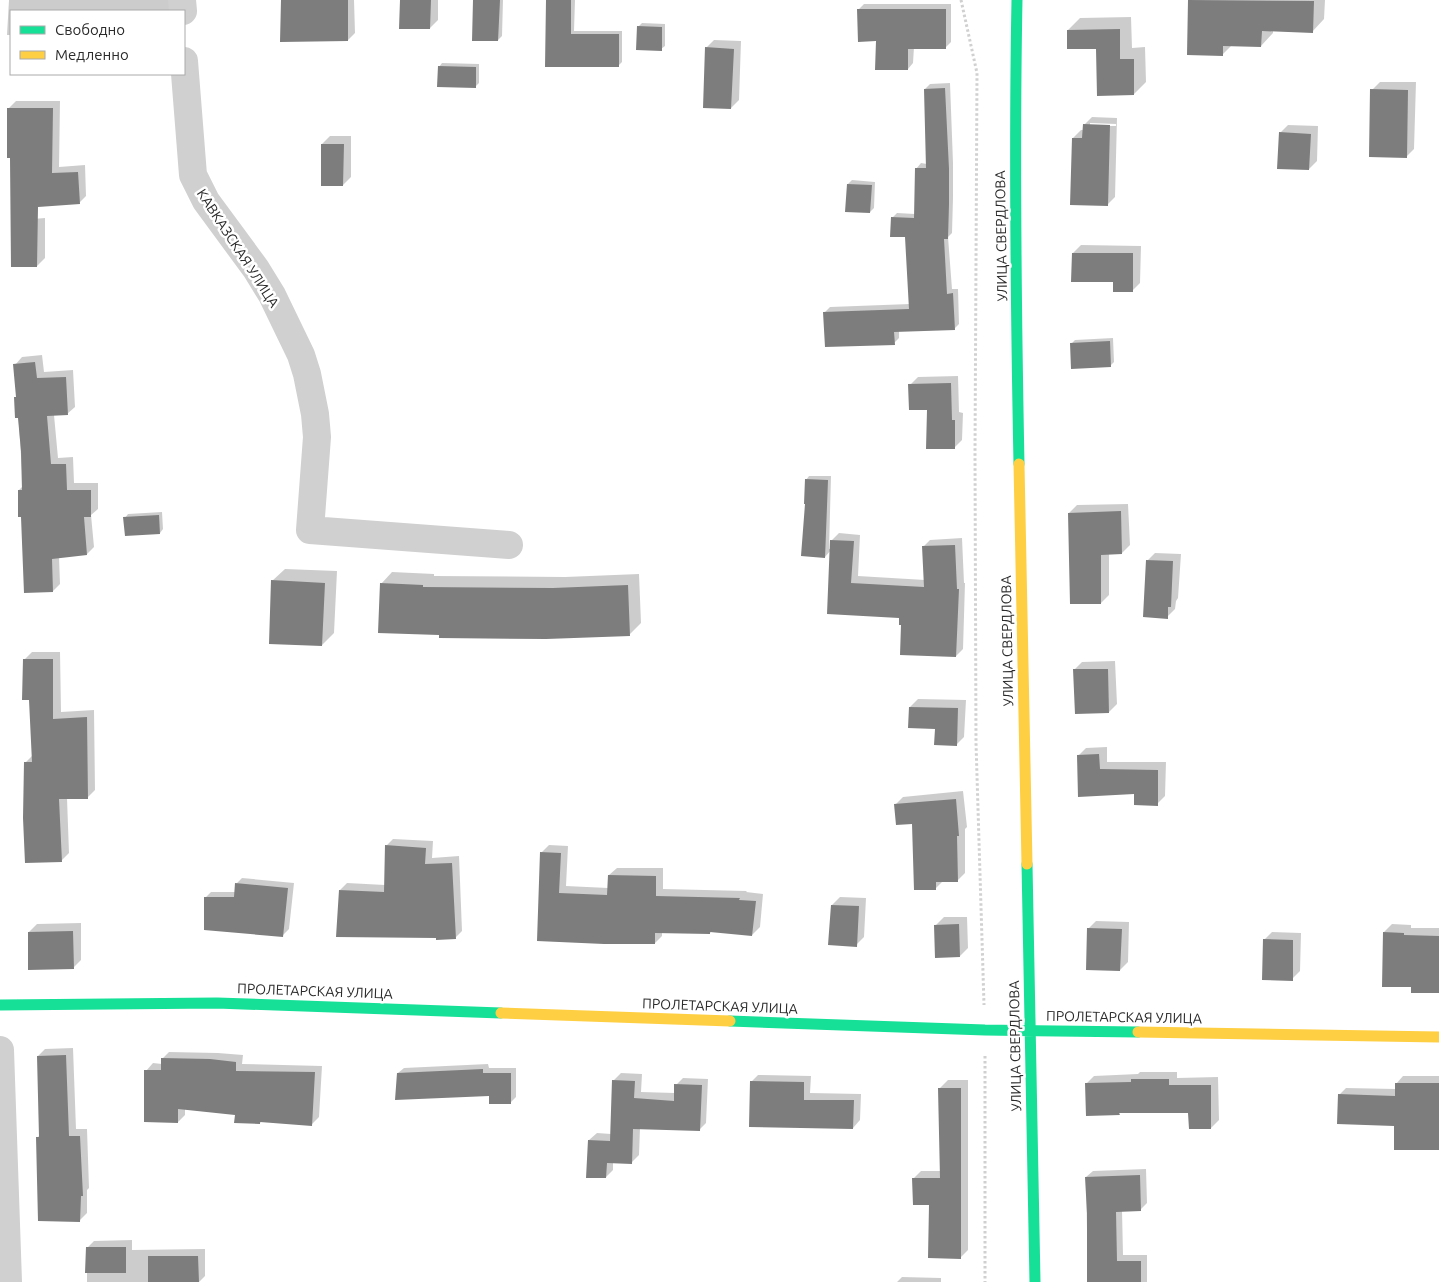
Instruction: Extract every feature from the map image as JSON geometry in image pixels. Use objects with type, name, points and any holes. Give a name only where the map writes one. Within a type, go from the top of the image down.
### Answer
[{"type":"street","name":"УЛИЦА СВЕРДЛОВА","points":[[1017,0],[1015,192],[1035,1282]]},
{"type":"street","name":"КАВКАЗСКАЯ УЛИЦА","points":[[185,73],[193,175],[206,202],[256,269],[272,295],[301,355],[307,374],[315,414],[316,437],[310,530],[509,545]]},
{"type":"street","name":"ПРОЛЕТАРСКАЯ УЛИЦА","points":[[0,1005],[226,1003],[985,1030],[1439,1037]]},
{"type":"street","points":[[0,1050],[8,1282]]},
{"type":"path","points":[[961,0],[977,73],[976,743],[985,1030],[985,1282]]},
{"type":"building","points":[[281,0],[348,0],[348,41],[280,42]]},
{"type":"building","points":[[400,0],[431,0],[430,29],[399,29]]},
{"type":"building","points":[[473,0],[500,0],[498,41],[472,41]]},
{"type":"building","points":[[546,0],[571,0],[571,34],[619,34],[619,67],[545,67]]},
{"type":"building","points":[[1188,0],[1314,1],[1313,33],[1262,31],[1261,47],[1223,46],[1223,56],[1187,55]]},
{"type":"building","points":[[857,9],[946,9],[946,49],[908,49],[908,70],[875,70],[876,41],[858,42]]},
{"type":"building","points":[[637,26],[662,27],[662,51],[636,50]]},
{"type":"building","points":[[1120,29],[1120,59],[1134,59],[1134,95],[1097,96],[1096,49],[1067,49],[1067,30]]},
{"type":"building","points":[[705,47],[734,49],[731,109],[703,108]]},
{"type":"building","points":[[438,66],[476,67],[476,88],[437,87]]},
{"type":"building","points":[[945,88],[949,204],[948,239],[944,239],[947,294],[953,293],[955,330],[894,332],[895,345],[825,347],[823,312],[909,309],[905,237],[890,237],[891,217],[914,218],[915,168],[926,168],[924,89]]},
{"type":"building","points":[[1370,89],[1408,90],[1407,158],[1369,157]]},
{"type":"building","points":[[7,108],[53,108],[52,173],[78,172],[80,204],[38,207],[37,267],[11,267],[10,158],[7,158]]},
{"type":"building","points":[[1083,124],[1110,125],[1108,206],[1070,205],[1072,138],[1082,138]]},
{"type":"building","points":[[1279,132],[1311,134],[1309,170],[1277,169]]},
{"type":"building","points":[[321,144],[344,144],[343,186],[321,186]]},
{"type":"building","points":[[847,184],[872,185],[870,213],[845,212]]},
{"type":"building","points":[[1072,253],[1133,253],[1133,292],[1113,292],[1113,282],[1071,282]]},
{"type":"building","points":[[1110,341],[1111,367],[1071,369],[1070,343]]},
{"type":"building","points":[[35,362],[37,378],[66,377],[68,415],[47,416],[51,464],[66,464],[67,490],[91,490],[91,517],[84,517],[87,555],[52,559],[53,592],[24,593],[21,517],[18,517],[18,490],[22,490],[21,451],[18,418],[15,418],[14,397],[16,397],[13,364]]},
{"type":"building","points":[[951,383],[952,420],[955,420],[955,449],[926,449],[927,410],[909,410],[908,384]]},
{"type":"building","points":[[805,479],[828,480],[825,558],[801,556]]},
{"type":"building","points":[[1121,511],[1122,554],[1101,555],[1101,604],[1070,604],[1068,513]]},
{"type":"building","points":[[159,515],[160,534],[125,536],[123,517]]},
{"type":"building","points":[[830,540],[854,541],[851,583],[924,587],[922,546],[955,545],[957,589],[959,589],[956,657],[900,655],[901,625],[899,625],[899,618],[827,614]]},
{"type":"building","points":[[1146,560],[1173,561],[1171,607],[1168,607],[1168,619],[1143,617]]},
{"type":"building","points":[[271,580],[325,583],[322,646],[269,644]]},
{"type":"building","points":[[380,583],[423,585],[423,587],[553,588],[628,585],[630,636],[546,639],[439,638],[439,635],[378,633]]},
{"type":"building","points":[[23,659],[53,659],[53,719],[87,717],[88,799],[59,799],[62,862],[25,863],[23,818],[24,762],[32,762],[29,700],[22,700]]},
{"type":"building","points":[[1073,669],[1108,669],[1109,713],[1075,714]]},
{"type":"building","points":[[909,707],[958,708],[957,746],[934,745],[935,729],[908,728]]},
{"type":"building","points":[[1099,754],[1100,769],[1158,770],[1158,806],[1134,805],[1134,794],[1078,797],[1077,755]]},
{"type":"building","points":[[956,799],[959,836],[957,836],[958,882],[936,882],[936,890],[914,890],[912,824],[896,825],[894,804]]},
{"type":"building","points":[[385,845],[426,848],[425,864],[452,863],[456,939],[336,937],[339,890],[384,892]]},
{"type":"building","points":[[540,852],[561,853],[559,893],[607,895],[608,875],[656,876],[656,896],[740,898],[739,900],[756,901],[752,936],[710,932],[710,934],[655,933],[655,944],[537,941]]},
{"type":"building","points":[[235,883],[288,888],[283,937],[204,930],[204,897],[234,897]]},
{"type":"building","points":[[831,905],[859,906],[857,947],[828,945]]},
{"type":"building","points":[[959,924],[960,957],[935,958],[934,925]]},
{"type":"building","points":[[1087,928],[1122,929],[1120,971],[1086,970]]},
{"type":"building","points":[[73,931],[74,969],[28,970],[28,932]]},
{"type":"building","points":[[1383,932],[1439,936],[1439,993],[1411,993],[1411,987],[1382,987]]},
{"type":"building","points":[[1263,939],[1293,940],[1293,981],[1262,980]]},
{"type":"building","points":[[66,1055],[69,1136],[80,1136],[83,1196],[81,1196],[80,1222],[38,1221],[36,1137],[39,1137],[37,1056]]},
{"type":"building","points":[[161,1058],[210,1059],[236,1062],[236,1071],[315,1072],[312,1126],[260,1122],[260,1124],[234,1123],[235,1115],[178,1109],[178,1123],[144,1122],[144,1070],[161,1070]]},
{"type":"building","points":[[483,1069],[483,1073],[511,1073],[511,1104],[489,1104],[489,1096],[395,1100],[397,1073]]},
{"type":"building","points":[[1131,1079],[1169,1079],[1169,1085],[1211,1085],[1211,1129],[1189,1129],[1188,1113],[1119,1113],[1120,1115],[1086,1116],[1085,1083],[1131,1082]]},
{"type":"building","points":[[612,1080],[635,1081],[634,1098],[674,1101],[674,1084],[702,1085],[700,1131],[633,1129],[632,1164],[607,1163],[606,1178],[586,1178],[588,1140],[610,1141]]},
{"type":"building","points":[[750,1081],[804,1082],[804,1100],[854,1100],[853,1129],[749,1127]]},
{"type":"building","points":[[1395,1083],[1439,1083],[1439,1150],[1394,1150],[1394,1126],[1337,1124],[1338,1094],[1395,1096]]},
{"type":"building","points":[[938,1088],[961,1088],[961,1259],[928,1258],[929,1205],[913,1205],[912,1178],[940,1178]]},
{"type":"building","points":[[1140,1175],[1141,1211],[1116,1212],[1117,1261],[1141,1261],[1141,1282],[1087,1282],[1085,1177]]},
{"type":"building","points":[[86,1247],[126,1247],[126,1273],[85,1273]]},
{"type":"building","points":[[148,1256],[198,1256],[199,1282],[148,1282]]},
{"type":"traffic: fast","points":[[1017,0],[1016,232],[1019,464]]},
{"type":"traffic: fast","points":[[1027,864],[1035,1282]]},
{"type":"traffic: fast","points":[[0,1005],[217,1003],[501,1013]]},
{"type":"traffic: fast","points":[[730,1021],[985,1030],[1138,1032]]},
{"type":"traffic: slow","points":[[1019,464],[1027,864]]},
{"type":"traffic: slow","points":[[501,1013],[730,1021]]},
{"type":"traffic: slow","points":[[1138,1032],[1439,1037]]}]
